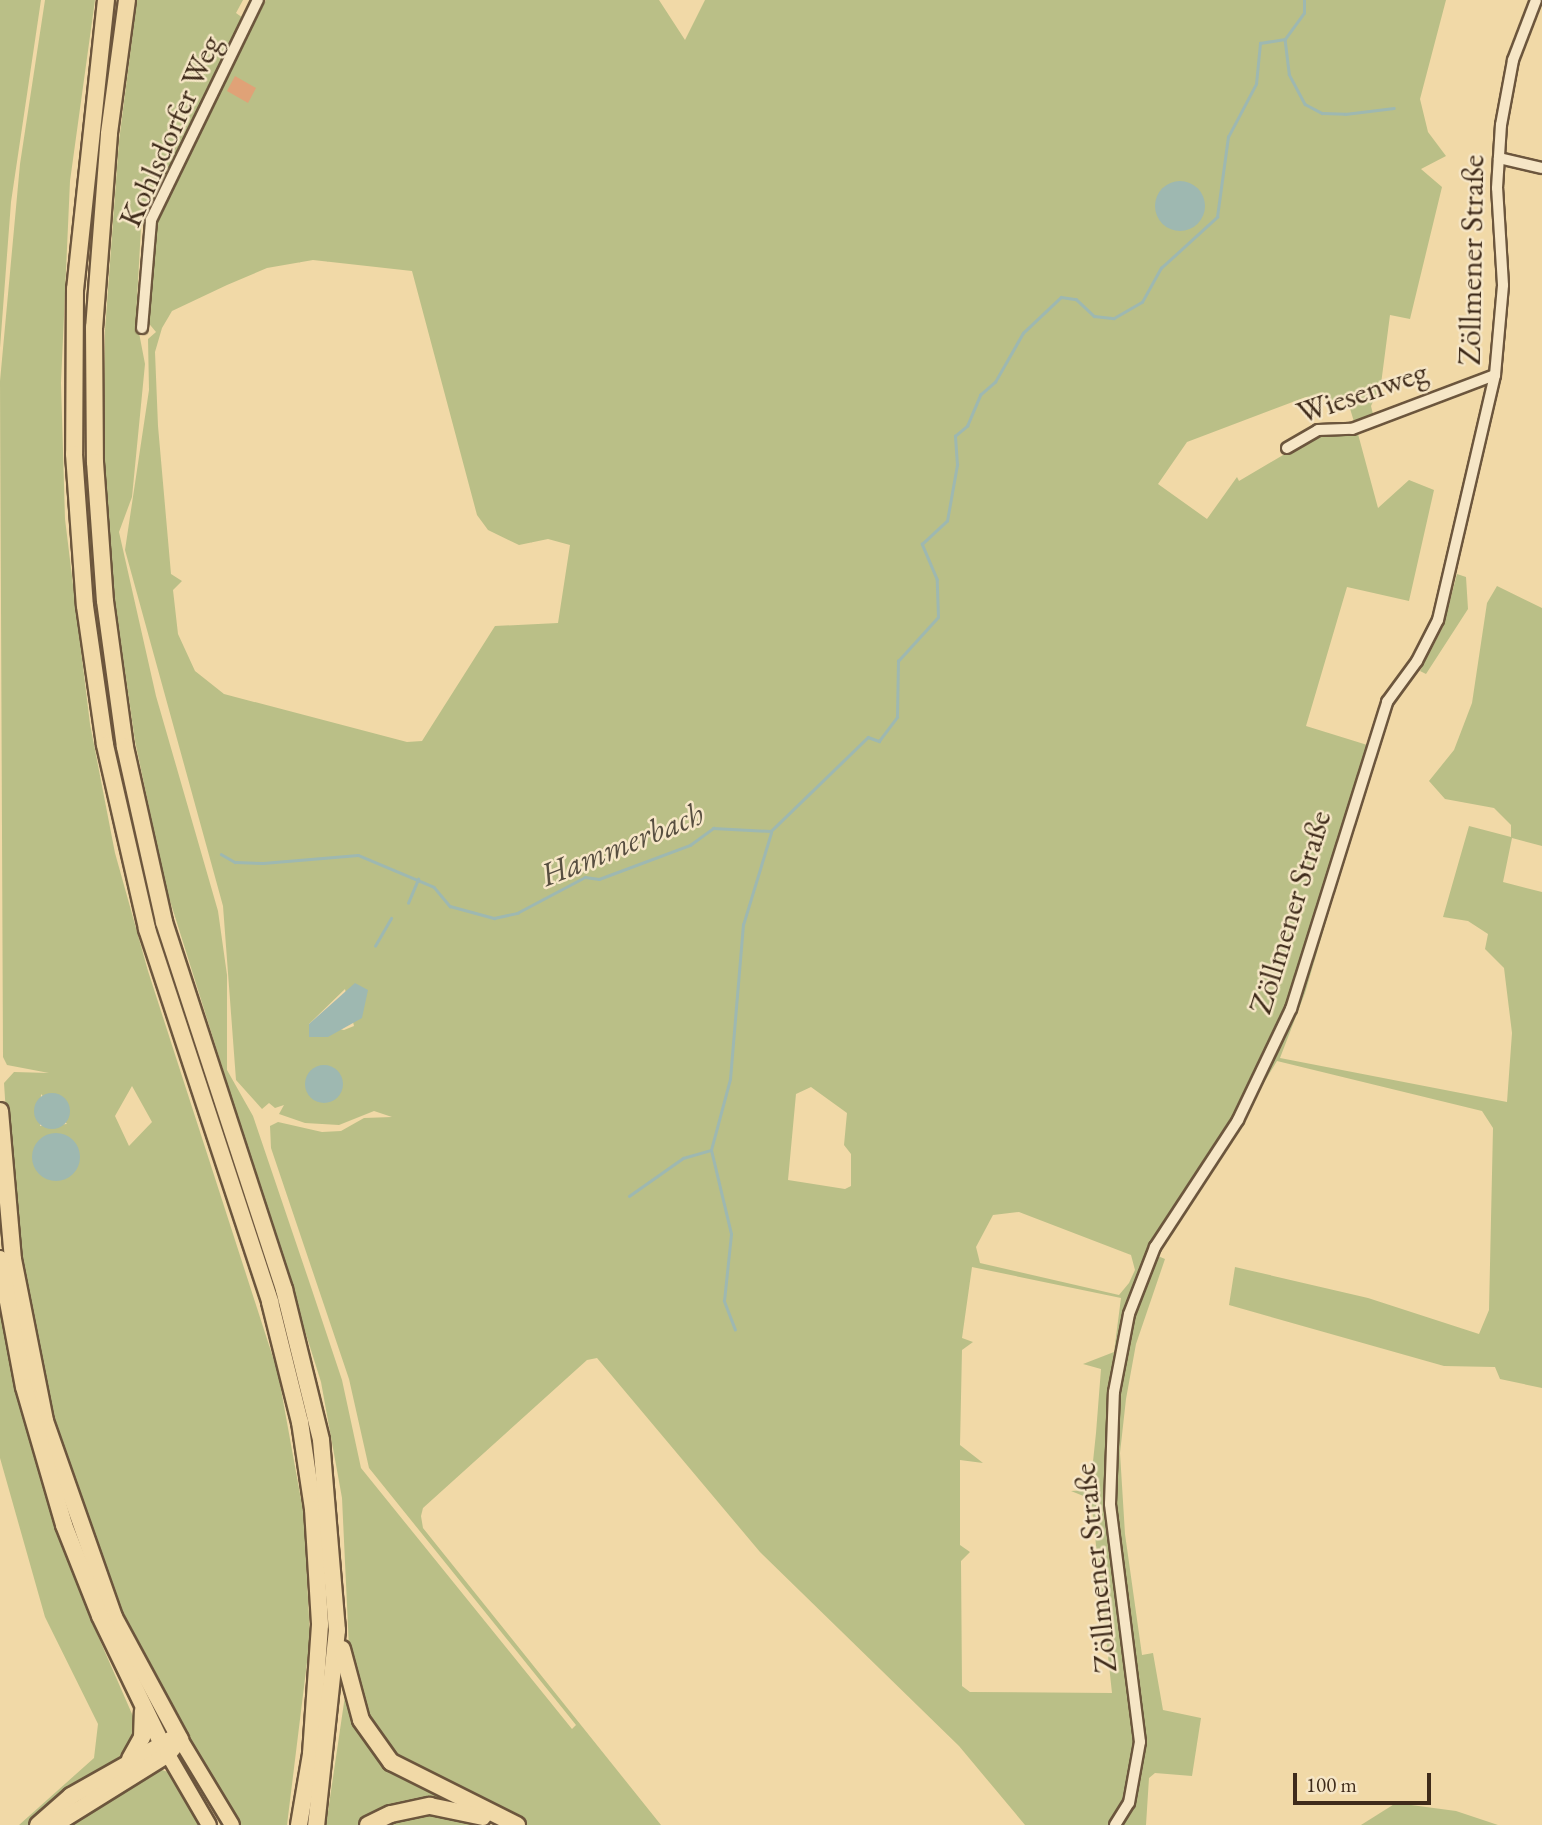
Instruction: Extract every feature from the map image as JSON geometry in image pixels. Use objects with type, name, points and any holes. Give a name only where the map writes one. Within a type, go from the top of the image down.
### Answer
[{"type":"highway","points":[[106,0],[75,289],[74,454],[85,606],[105,745],[144,917],[270,1302],[300,1422],[313,1509],[320,1625],[312,1754],[299,1825]]},
{"type":"highway","points":[[127,0],[108,148],[94,327],[97,505],[112,663],[164,922],[310,1386],[331,1511],[337,1630],[316,1825]]},
{"type":"highway","points":[[0,1111],[15,1269],[49,1433],[114,1617],[180,1739],[54,1825]]},
{"type":"highway","points":[[0,1259],[49,1479],[81,1570],[142,1706],[164,1748]]},
{"type":"highway","points":[[337,1630],[355,1706],[381,1751],[417,1779],[517,1825]]},
{"type":"highway","points":[[129,1761],[142,1737],[142,1706]]},
{"type":"highway","points":[[38,1825],[71,1796],[129,1761],[164,1748]]},
{"type":"highway","points":[[368,1825],[391,1814],[430,1806],[460,1809],[498,1825]]},
{"type":"main road","points":[[180,1739],[232,1825]]},
{"type":"main road","points":[[164,1748],[209,1825]]},
{"type":"street","name":"Kohlsdorfer Weg","points":[[142,328],[151,220],[258,0]]},
{"type":"street","name":"Zöllmener Straße","points":[[1115,1825],[1129,1803],[1140,1742],[1110,1504],[1114,1392],[1129,1314],[1160,1238],[1238,1120],[1291,1009],[1383,713],[1438,620],[1495,375],[1503,285],[1499,158],[1512,67],[1536,0]]},
{"type":"street","points":[[1499,158],[1542,168]]},
{"type":"street","name":"Wiesenweg","points":[[1287,448],[1318,430],[1352,429],[1495,375]]},
{"type":"green space","points":[[0,0],[41,0],[11,202],[0,348]]},
{"type":"green space","points":[[45,0],[95,0],[70,181],[61,383],[65,519],[90,724],[115,853],[148,971],[278,1373],[304,1516],[310,1638],[287,1825],[240,1825],[144,1663],[106,1584],[53,1425],[12,1205],[4,1083],[14,1072],[49,1073],[7,1065],[3,1057],[0,381],[20,164]],"holes":[[[132,1086],[152,1122],[129,1146],[115,1116]],[[41,1094],[67,1124],[40,1126]]]},
{"type":"green space","points":[[137,0],[243,0],[236,13],[243,18],[141,228],[136,317],[145,364],[132,497],[119,532],[156,696],[218,911],[227,975],[227,1070],[253,1116],[311,1287],[342,1380],[361,1468],[572,1729],[576,1725],[369,1468],[349,1379],[271,1148],[270,1126],[278,1122],[322,1132],[341,1131],[364,1118],[392,1117],[374,1111],[339,1125],[305,1123],[279,1114],[284,1105],[275,1108],[269,1103],[262,1109],[236,1080],[223,906],[125,550],[149,390],[148,339],[156,332],[146,320],[151,234],[266,0],[659,0],[685,40],[705,0],[1446,0],[1420,99],[1428,132],[1446,156],[1421,169],[1442,187],[1410,319],[1390,315],[1381,384],[1371,406],[1374,418],[1355,425],[1348,402],[1306,397],[1187,442],[1158,484],[1207,519],[1237,477],[1239,481],[1317,435],[1358,434],[1378,508],[1409,480],[1434,490],[1409,601],[1347,587],[1306,726],[1377,748],[1305,993],[1280,1058],[1507,1102],[1512,1033],[1504,968],[1485,949],[1488,934],[1468,921],[1443,917],[1469,826],[1511,837],[1511,825],[1494,808],[1445,799],[1429,781],[1454,750],[1472,703],[1487,603],[1497,586],[1542,608],[1542,846],[1512,838],[1503,882],[1542,892],[1542,1388],[1500,1379],[1495,1367],[1444,1366],[1229,1305],[1235,1267],[1368,1298],[1479,1334],[1489,1310],[1493,1128],[1482,1111],[1277,1061],[1158,1256],[1165,1259],[1136,1344],[1126,1399],[1120,1453],[1125,1534],[1142,1655],[1153,1653],[1163,1710],[1201,1718],[1192,1776],[1155,1773],[1149,1778],[1146,1825],[1025,1825],[959,1746],[760,1552],[597,1358],[587,1360],[423,1508],[421,1516],[423,1528],[661,1825],[523,1825],[405,1767],[370,1728],[349,1648],[342,1498],[321,1382],[166,888],[135,741],[115,602],[104,463],[105,330],[119,141]],"holes":[[[313,260],[412,271],[477,515],[488,530],[519,545],[548,539],[570,545],[558,623],[495,626],[422,741],[407,742],[224,694],[195,671],[178,634],[173,590],[182,581],[171,574],[158,426],[155,352],[162,328],[172,311],[267,268]],[[345,989],[354,1026],[344,1030],[309,1024]],[[811,1087],[847,1113],[844,1145],[851,1154],[851,1186],[845,1189],[788,1180],[796,1094]],[[1019,1212],[1131,1255],[1135,1270],[1119,1295],[980,1263],[976,1247],[993,1215]],[[972,1267],[1121,1298],[1114,1352],[1083,1364],[1101,1369],[1096,1433],[1090,1490],[1071,1491],[1091,1499],[1112,1693],[970,1692],[962,1686],[961,1561],[970,1552],[960,1545],[960,1460],[983,1463],[960,1445],[962,1350],[973,1342],[962,1338]]]},
{"type":"green space","points":[[1457,574],[1466,577],[1468,609],[1426,674],[1420,671],[1443,627]]},
{"type":"green space","points":[[0,1293],[91,1620],[139,1730],[125,1757],[30,1825],[19,1825],[94,1758],[98,1724],[45,1617],[0,1458]]},
{"type":"green space","points":[[346,1689],[400,1774],[468,1805],[360,1825],[326,1825]]},
{"type":"green space","points":[[159,1769],[171,1773],[203,1825],[63,1825]]},
{"type":"green space","points":[[1396,1803],[1456,1811],[1498,1825],[1361,1825]]},
{"type":"green space","points":[[427,1813],[485,1825],[388,1825],[400,1817]]},
{"type":"water","points":[[1180,181],[1198,188],[1205,206],[1198,224],[1180,231],[1162,224],[1155,206],[1162,188]]},
{"type":"water","points":[[355,983],[368,990],[362,1018],[328,1037],[309,1037],[309,1024]]},
{"type":"water","points":[[324,1065],[337,1071],[343,1084],[337,1097],[324,1103],[311,1097],[305,1084],[311,1071]]},
{"type":"water","points":[[52,1093],[65,1098],[70,1111],[65,1124],[52,1129],[39,1124],[34,1111],[39,1098]]},
{"type":"water","points":[[56,1133],[73,1140],[80,1157],[73,1174],[56,1181],[39,1174],[32,1157],[39,1140]]},
{"type":"building","points":[[235,76],[256,88],[248,103],[227,91]]},
{"type":"waterway","name":"Hammerbach","points":[[221,854],[235,862],[263,863],[358,855],[434,887],[450,906],[494,918],[517,913],[585,877],[599,879],[690,845],[713,828],[771,831],[868,737],[879,741],[897,717],[898,661],[938,617],[937,580],[922,544],[947,521],[957,465],[955,436],[967,426],[980,395],[995,382],[1023,333],[1061,297],[1076,299],[1094,316],[1114,318],[1142,302],[1161,268],[1217,217],[1228,137],[1256,84],[1260,43],[1285,39],[1304,13],[1304,0]]},
{"type":"waterway","points":[[1285,39],[1289,74],[1305,104],[1322,113],[1345,114],[1394,108]]},
{"type":"waterway","points":[[735,1330],[724,1301],[731,1234],[711,1150],[730,1079],[743,925],[771,833]]},
{"type":"waterway","points":[[408,903],[418,879]]},
{"type":"waterway","points":[[375,946],[391,918]]},
{"type":"waterway","points":[[629,1196],[683,1158],[711,1150]]}]
